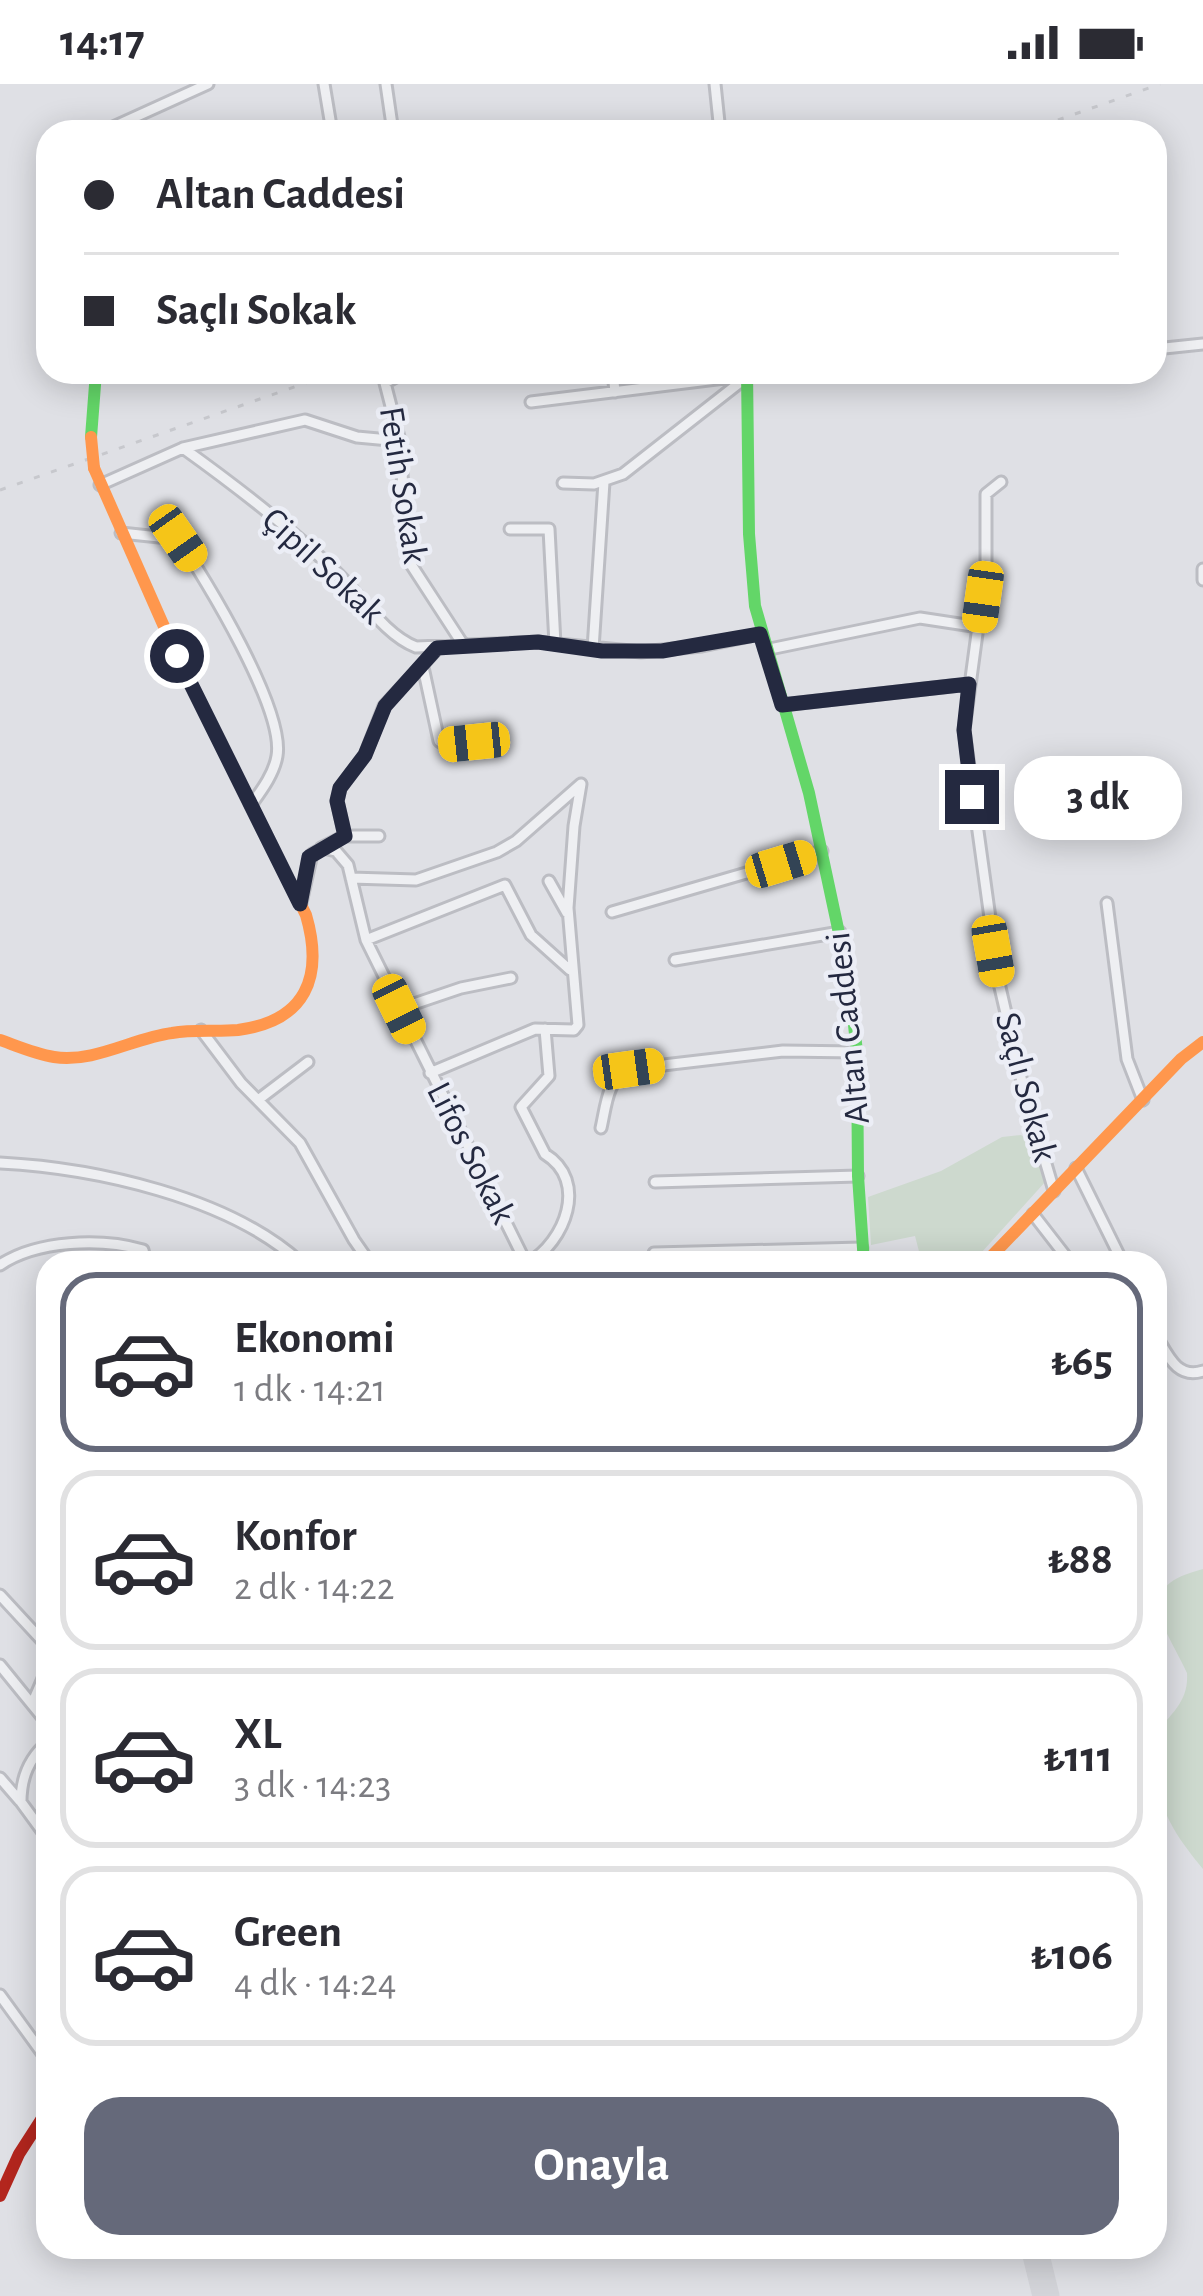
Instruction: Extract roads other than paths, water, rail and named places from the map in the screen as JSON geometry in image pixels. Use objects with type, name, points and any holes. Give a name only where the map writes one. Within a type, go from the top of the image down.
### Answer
[{"type":"street","points":[[128,120],[208,84]]},
{"type":"street","points":[[324,84],[330,120]]},
{"type":"street","points":[[386,84],[391,120]]},
{"type":"street","points":[[715,84],[719,120]]},
{"type":"street","points":[[1167,348],[1203,344]]},
{"type":"street","points":[[0,1040],[71,1058],[161,1035],[264,1024],[289,1010],[309,988],[316,951],[300,904],[177,656],[100,485],[91,437],[95,384]]},
{"type":"street","name":"Fetih Sokak","points":[[385,384],[400,441],[412,566],[464,646]]},
{"type":"street","points":[[614,384],[614,392]]},
{"type":"street","points":[[531,401],[673,384]]},
{"type":"street","points":[[563,483],[604,482],[632,468],[735,384]]},
{"type":"street","name":"Altan Caddesi","points":[[747,384],[750,556],[760,634],[822,851],[840,932],[857,1052],[863,1251]]},
{"type":"street","points":[[100,485],[183,448],[305,420],[342,434],[400,441]]},
{"type":"street","name":"Çipil Sokak","points":[[183,448],[305,543],[399,638],[416,647],[556,644],[662,651],[760,634]]},
{"type":"street","points":[[593,650],[604,482]]},
{"type":"street","name":"Saçlı Sokak","points":[[1001,482],[986,494],[988,543],[964,730],[993,951],[1014,1051],[1054,1191]]},
{"type":"street","points":[[510,529],[549,529],[556,644]]},
{"type":"street","points":[[121,533],[178,538],[212,587],[265,694],[277,732],[277,758],[251,806]]},
{"type":"street","points":[[1203,569],[1203,580]]},
{"type":"street","points":[[765,650],[920,618],[979,627]]},
{"type":"street","points":[[345,836],[337,801],[340,788],[365,755],[385,706],[437,648]]},
{"type":"street","points":[[423,667],[439,742],[474,742]]},
{"type":"street","points":[[782,705],[969,684]]},
{"type":"street","points":[[319,849],[332,849],[342,856],[351,878],[416,880],[516,841],[581,784],[568,915],[578,1025],[574,1030],[535,1029],[430,1073]]},
{"type":"street","points":[[300,904],[308,861],[319,849],[345,836],[379,836]]},
{"type":"street","points":[[612,912],[822,851]]},
{"type":"street","name":"Lifos Sokak","points":[[351,878],[366,940],[521,1251]]},
{"type":"street","points":[[549,881],[568,915]]},
{"type":"street","points":[[366,940],[505,885],[531,935],[571,970]]},
{"type":"street","points":[[1107,903],[1127,1059],[1143,1100]]},
{"type":"street","points":[[675,960],[840,932]]},
{"type":"street","points":[[399,1009],[461,988],[511,978]]},
{"type":"street","points":[[201,1030],[300,1143],[362,1251]]},
{"type":"street","points":[[541,1251],[554,1240],[569,1201],[564,1174],[553,1157],[545,1154],[521,1107],[549,1076],[545,1030]]},
{"type":"street","points":[[997,1251],[1203,1042]]},
{"type":"street","points":[[601,1128],[610,1090],[620,1073],[629,1069],[783,1051],[857,1052]]},
{"type":"street","points":[[258,1100],[308,1062]]},
{"type":"street","points":[[0,1162],[114,1177],[243,1223],[284,1251]]},
{"type":"street","points":[[1076,1168],[1117,1251]]},
{"type":"street","points":[[655,1182],[858,1176]]},
{"type":"street","points":[[1033,1214],[1062,1251]]},
{"type":"street","points":[[44,1251],[87,1244],[143,1251]]},
{"type":"street","points":[[0,1265],[36,1252]]},
{"type":"street","points":[[1167,1352],[1179,1370],[1191,1375],[1203,1371]]},
{"type":"street","points":[[0,1595],[36,1634]]},
{"type":"street","points":[[0,1665],[36,1709]]},
{"type":"street","points":[[32,1704],[36,1695]]},
{"type":"street","points":[[21,1802],[28,1766],[36,1756]]},
{"type":"street","points":[[0,1778],[36,1823]]},
{"type":"street","points":[[0,1995],[36,2044]]},
{"type":"street","points":[[0,2196],[36,2128]]},
{"type":"railway","points":[[1058,120],[1160,84]]},
{"type":"railway","points":[[0,490],[303,384]]}]
